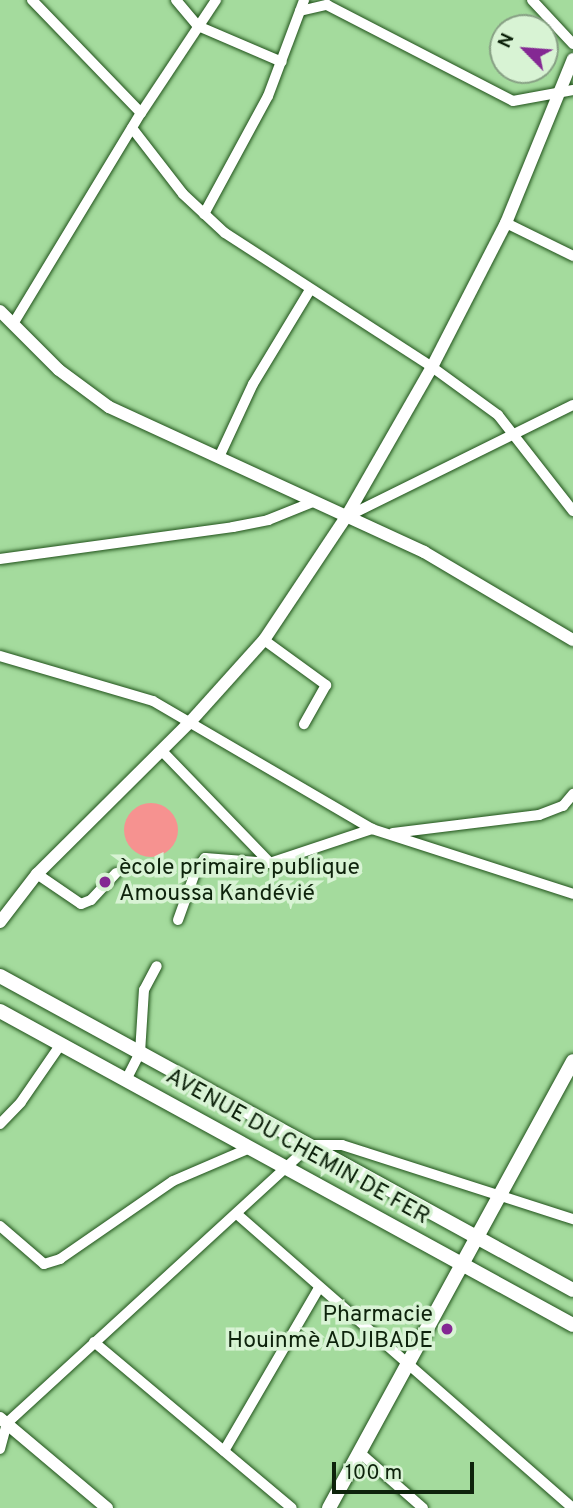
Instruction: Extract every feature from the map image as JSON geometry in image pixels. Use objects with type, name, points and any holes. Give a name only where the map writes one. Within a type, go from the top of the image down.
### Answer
[{"type":"main road","name":"AVENUE DU CHEMIN DE FER","points":[[0,976],[573,1290]]},
{"type":"main road","name":"AVENUE DU CHEMIN DE FER","points":[[0,1011],[573,1325]]},
{"type":"main road","points":[[329,1508],[573,1061]]},
{"type":"street","points":[[32,0],[141,113]]},
{"type":"street","points":[[176,0],[198,26],[282,62]]},
{"type":"street","points":[[13,324],[141,113],[216,0]]},
{"type":"street","points":[[533,0],[573,44]]},
{"type":"street","points":[[204,214],[282,62],[302,5],[325,3],[513,101],[573,90]]},
{"type":"street","points":[[0,922],[37,874],[162,751],[264,640],[346,517],[432,367],[506,223],[573,59]]},
{"type":"street","points":[[132,128],[204,214],[310,290],[432,367],[513,432],[573,512]]},
{"type":"street","points":[[506,223],[573,256]]},
{"type":"street","points":[[220,455],[253,384],[310,290]]},
{"type":"street","points":[[0,311],[59,370],[98,400],[220,455],[436,559],[573,640]]},
{"type":"street","points":[[346,517],[513,432],[573,405]]},
{"type":"street","points":[[0,559],[233,527],[268,520],[313,502]]},
{"type":"street","points":[[264,640],[326,685],[304,724]]},
{"type":"street","points":[[0,656],[153,701],[372,829],[573,894]]},
{"type":"street","points":[[162,751],[270,863]]},
{"type":"street","points":[[391,833],[539,815],[563,806],[573,794]]},
{"type":"street","points":[[178,920],[196,870],[205,858],[270,863],[372,829]]},
{"type":"street","points":[[37,874],[81,904],[91,900],[116,873]]},
{"type":"street","points":[[125,1080],[140,1053],[144,990],[157,966]]},
{"type":"street","points":[[0,1124],[22,1102],[61,1044]]},
{"type":"street","points":[[0,1449],[3,1421],[238,1214],[310,1145],[342,1145],[573,1219]]},
{"type":"street","points":[[0,1226],[44,1264],[60,1259],[173,1181],[250,1148]]},
{"type":"street","points":[[238,1214],[319,1288],[573,1508]]},
{"type":"street","points":[[224,1451],[319,1288]]},
{"type":"street","points":[[94,1342],[292,1508]]},
{"type":"street","points":[[3,1421],[107,1508]]},
{"type":"street","points":[[359,1452],[424,1508]]},
{"type":"shaded area","points":[[151,803],[170,811],[178,830],[170,849],[151,857],[132,849],[124,830],[132,811]]},
{"type":"place","name":"ècole primaire publique Amoussa Kandévié","points":[[105,882]]},
{"type":"place","name":"Pharmacie Houinmè ADJIBADE","points":[[447,1329]]}]
